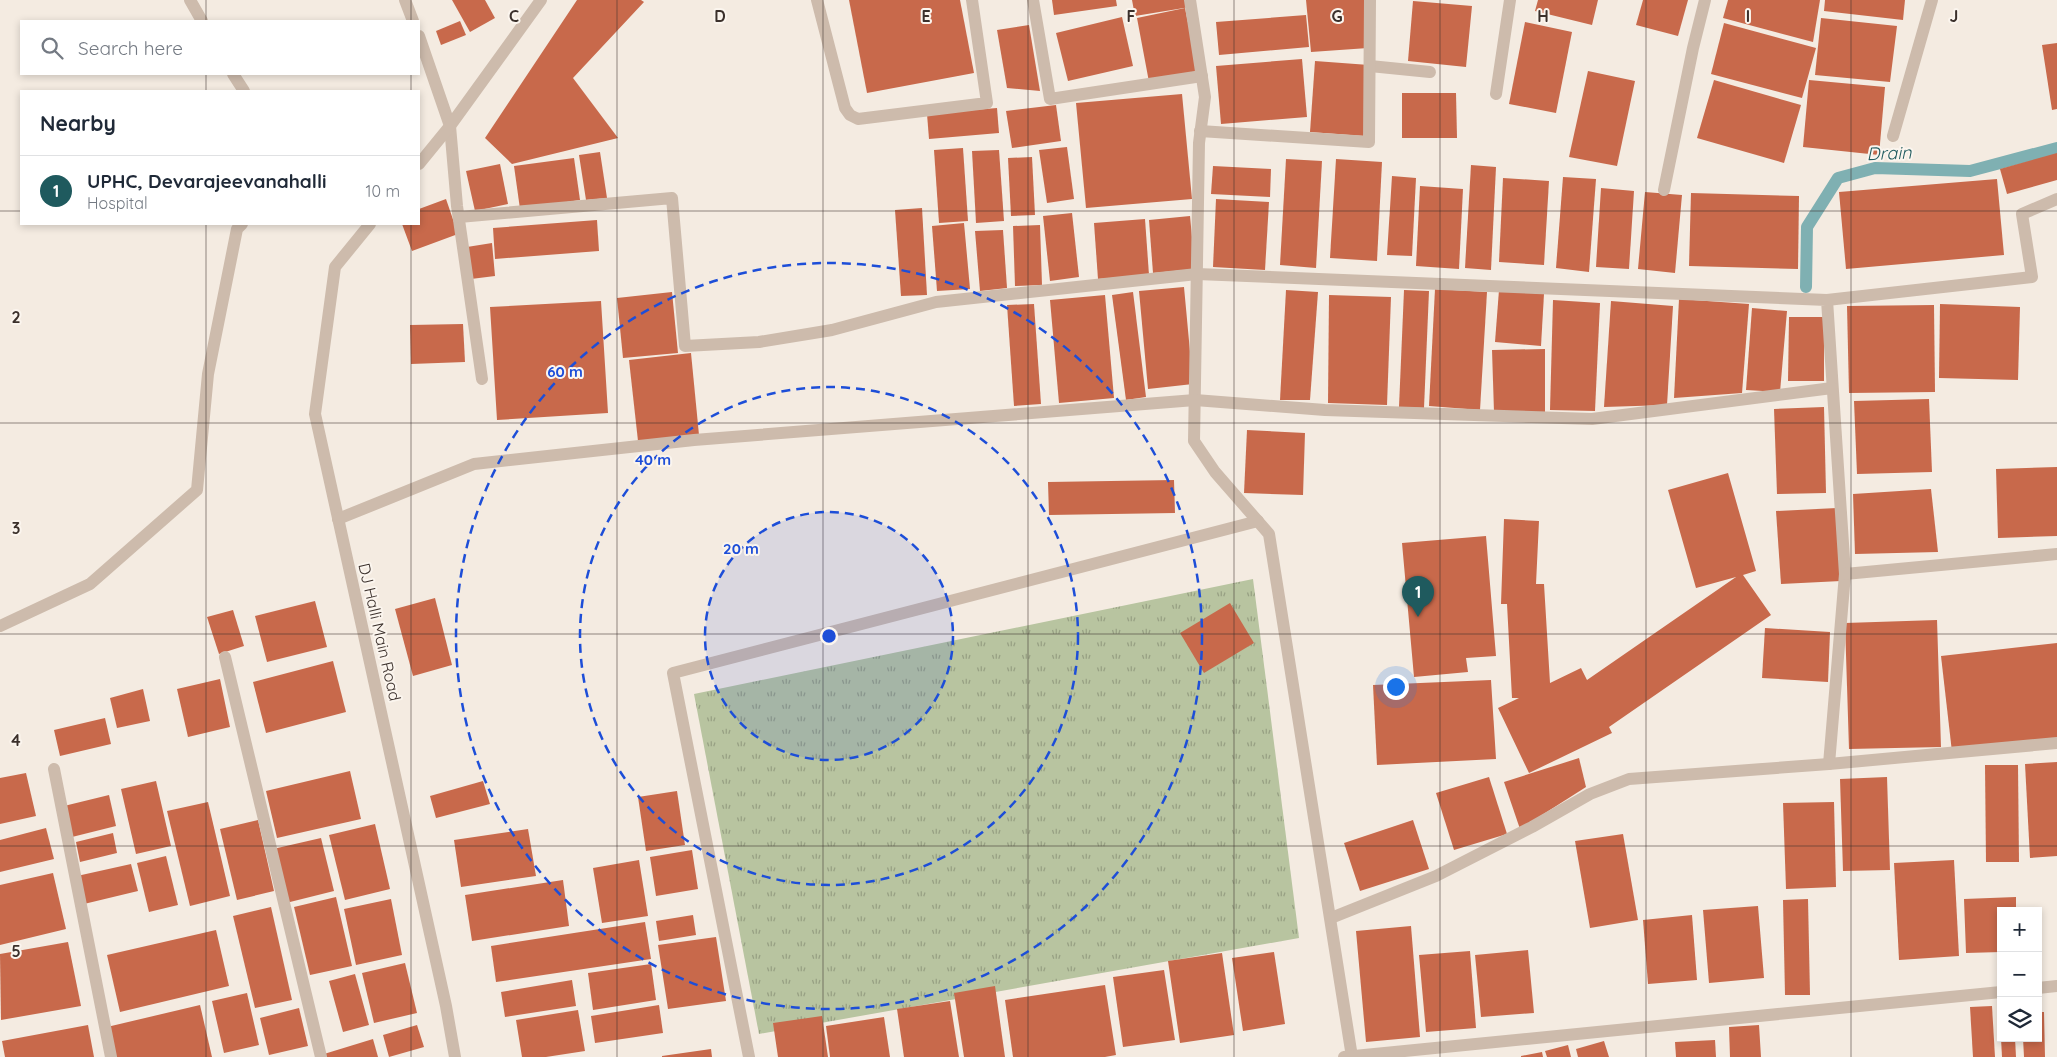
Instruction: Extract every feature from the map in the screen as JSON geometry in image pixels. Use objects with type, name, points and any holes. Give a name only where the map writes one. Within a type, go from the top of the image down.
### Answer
[{"type":"street","points":[[190,0],[201,20]]},
{"type":"street","points":[[405,0],[413,20]]},
{"type":"street","points":[[420,163],[450,126],[541,0]]},
{"type":"street","points":[[817,0],[845,108],[850,115],[858,119],[987,103],[972,0]]},
{"type":"street","points":[[1033,0],[1050,99],[1202,76]]},
{"type":"street","points":[[1190,0],[1205,97],[1200,131],[1194,441],[1215,472],[1269,534],[1331,918],[1350,1057],[1997,992]]},
{"type":"street","points":[[1200,131],[1369,142],[1370,0]]},
{"type":"street","points":[[1496,94],[1510,0]]},
{"type":"street","points":[[1664,190],[1693,48],[1705,0]]},
{"type":"street","points":[[1893,136],[1932,0]]},
{"type":"street","points":[[420,39],[450,126],[459,217],[482,379]]},
{"type":"street","points":[[1370,66],[1430,72]]},
{"type":"street","points":[[234,75],[243,90]]},
{"type":"street","points":[[459,217],[672,198],[686,346],[760,342],[832,330],[936,302],[1197,274],[1827,300],[2032,277],[2022,214],[2057,199]]},
{"type":"street","points":[[0,626],[90,584],[197,490],[208,374],[237,229],[241,225]]},
{"type":"street","name":"DJ Halli Main Road","points":[[369,225],[335,267],[315,414],[446,1006],[455,1057]]},
{"type":"street","points":[[1827,300],[1845,574],[1829,764]]},
{"type":"street","points":[[338,519],[474,464],[694,440],[1195,400],[1325,410],[1592,419],[1832,388]]},
{"type":"street","points":[[750,1057],[673,673],[1258,521]]},
{"type":"street","points":[[1845,574],[2057,554]]},
{"type":"street","points":[[225,657],[321,1057]]},
{"type":"street","points":[[1331,918],[1436,876],[1532,827],[1590,794],[1629,779],[1829,764],[2057,743]]},
{"type":"street","points":[[54,769],[111,1057]]},
{"type":"street","points":[[2042,988],[2057,986]]},
{"type":"green space","points":[[1253,579],[1299,938],[759,1034],[694,694]]},
{"type":"building","points":[[452,0],[485,0],[495,18],[470,32]]},
{"type":"building","points":[[577,0],[641,0],[644,2],[573,78],[618,138],[512,164],[485,138]]},
{"type":"building","points":[[849,0],[960,0],[974,73],[867,93]]},
{"type":"building","points":[[1052,0],[1116,0],[1117,6],[1054,15]]},
{"type":"building","points":[[1132,0],[1188,0],[1190,7],[1135,16]]},
{"type":"building","points":[[1306,0],[1364,0],[1368,48],[1311,52]]},
{"type":"building","points":[[1538,0],[1598,0],[1592,25],[1535,11]]},
{"type":"building","points":[[1643,0],[1688,0],[1678,36],[1636,25]]},
{"type":"building","points":[[1728,0],[1820,0],[1813,42],[1723,18]]},
{"type":"building","points":[[1825,0],[1905,0],[1903,20],[1824,11]]},
{"type":"building","points":[[1413,1],[1472,6],[1466,67],[1408,61]]},
{"type":"building","points":[[1185,8],[1198,72],[1149,82],[1137,18]]},
{"type":"building","points":[[1306,15],[1309,47],[1219,55],[1216,22]]},
{"type":"building","points":[[1122,17],[1133,66],[1068,81],[1056,33]]},
{"type":"building","points":[[1821,18],[1897,26],[1890,82],[1815,75]]},
{"type":"building","points":[[460,21],[466,35],[441,45],[436,31]]},
{"type":"building","points":[[1525,22],[1572,32],[1556,113],[1509,104]]},
{"type":"building","points":[[1724,23],[1816,48],[1802,98],[1711,74]]},
{"type":"building","points":[[1029,25],[1040,91],[1007,88],[997,30]]},
{"type":"building","points":[[2057,43],[2057,109],[2052,110],[2042,45]]},
{"type":"building","points":[[1302,59],[1307,117],[1221,124],[1216,66]]},
{"type":"building","points":[[1315,61],[1369,65],[1364,136],[1310,132]]},
{"type":"building","points":[[1588,71],[1635,81],[1617,166],[1569,157]]},
{"type":"building","points":[[1714,80],[1801,105],[1784,163],[1697,138]]},
{"type":"building","points":[[1809,80],[1885,87],[1879,155],[1803,147]]},
{"type":"building","points":[[1402,93],[1456,93],[1457,138],[1402,138]]},
{"type":"building","points":[[1182,94],[1192,199],[1086,208],[1076,103]]},
{"type":"building","points":[[1056,105],[1061,141],[1012,148],[1006,111]]},
{"type":"building","points":[[997,108],[999,133],[929,139],[927,114]]},
{"type":"building","points":[[1067,147],[1074,199],[1047,203],[1039,150]]},
{"type":"building","points":[[963,148],[968,221],[939,223],[934,150]]},
{"type":"building","points":[[999,150],[1004,221],[976,223],[972,151]]},
{"type":"building","points":[[600,152],[607,198],[586,200],[579,155]]},
{"type":"building","points":[[2057,153],[2057,180],[2007,194],[2000,169]]},
{"type":"building","points":[[1032,157],[1035,215],[1011,216],[1008,158]]},
{"type":"building","points":[[574,158],[580,200],[520,209],[514,166]]},
{"type":"building","points":[[1286,159],[1322,161],[1316,268],[1280,265]]},
{"type":"building","points":[[1336,159],[1382,162],[1377,261],[1330,258]]},
{"type":"building","points":[[500,164],[508,204],[475,211],[466,171]]},
{"type":"building","points":[[1471,165],[1496,167],[1491,270],[1465,268]]},
{"type":"building","points":[[1213,166],[1271,169],[1270,197],[1211,194]]},
{"type":"building","points":[[1392,176],[1416,178],[1412,256],[1387,255]]},
{"type":"building","points":[[1563,177],[1596,179],[1589,272],[1556,268]]},
{"type":"building","points":[[1503,178],[1549,181],[1544,265],[1499,262]]},
{"type":"building","points":[[1997,179],[2004,255],[1846,269],[1839,192]]},
{"type":"building","points":[[1420,186],[1463,189],[1459,269],[1416,266]]},
{"type":"building","points":[[1601,188],[1634,191],[1629,269],[1596,267]]},
{"type":"building","points":[[1645,192],[1682,195],[1675,273],[1638,269]]},
{"type":"building","points":[[1691,193],[1799,196],[1798,269],[1689,266]]},
{"type":"building","points":[[446,199],[458,234],[412,251],[402,225],[420,225],[420,209]]},
{"type":"building","points":[[1216,199],[1269,202],[1265,270],[1213,267]]},
{"type":"building","points":[[922,208],[927,295],[901,296],[895,210]]},
{"type":"building","points":[[1072,213],[1079,277],[1050,281],[1043,216]]},
{"type":"building","points":[[1190,216],[1195,269],[1153,273],[1149,220]]},
{"type":"building","points":[[1145,219],[1149,275],[1098,279],[1094,223]]},
{"type":"building","points":[[597,220],[599,251],[495,259],[493,228]]},
{"type":"building","points":[[964,223],[970,289],[937,291],[932,226]]},
{"type":"building","points":[[1040,225],[1042,285],[1015,286],[1013,226]]},
{"type":"building","points":[[1003,230],[1007,288],[980,291],[975,231]]},
{"type":"building","points":[[492,243],[495,276],[471,279],[467,247]]},
{"type":"building","points":[[1184,287],[1193,384],[1148,389],[1139,291]]},
{"type":"building","points":[[1435,289],[1487,292],[1480,410],[1429,406]]},
{"type":"building","points":[[1286,290],[1318,292],[1310,400],[1280,400]]},
{"type":"building","points":[[1404,290],[1429,291],[1424,408],[1399,407]]},
{"type":"building","points":[[1499,290],[1544,294],[1541,346],[1495,342]]},
{"type":"building","points":[[672,292],[678,353],[623,358],[617,298]]},
{"type":"building","points":[[1133,292],[1146,397],[1126,400],[1112,295]]},
{"type":"building","points":[[1105,295],[1114,398],[1059,403],[1050,300]]},
{"type":"building","points":[[1329,295],[1391,297],[1387,405],[1328,403]]},
{"type":"building","points":[[1679,299],[1749,304],[1742,393],[1674,398]]},
{"type":"building","points":[[1553,300],[1600,303],[1595,411],[1550,410]]},
{"type":"building","points":[[601,301],[608,413],[497,420],[490,307]]},
{"type":"building","points":[[1611,301],[1673,306],[1667,405],[1604,407]]},
{"type":"building","points":[[1034,304],[1041,404],[1014,406],[1007,305]]},
{"type":"building","points":[[1940,304],[2020,307],[2018,380],[1939,378]]},
{"type":"building","points":[[1934,305],[1935,392],[1849,393],[1847,306]]},
{"type":"building","points":[[1752,308],[1787,311],[1780,392],[1746,390]]},
{"type":"building","points":[[1789,317],[1824,317],[1824,381],[1788,381]]},
{"type":"building","points":[[463,324],[465,362],[411,364],[410,325]]},
{"type":"building","points":[[1545,349],[1545,412],[1494,412],[1492,350]]},
{"type":"building","points":[[691,353],[699,435],[638,441],[629,360]]},
{"type":"building","points":[[1929,399],[1932,472],[1857,474],[1854,401]]},
{"type":"building","points":[[1824,407],[1826,493],[1777,494],[1774,409]]},
{"type":"building","points":[[1247,430],[1305,433],[1303,495],[1244,493]]},
{"type":"building","points":[[2057,467],[2057,536],[1998,538],[1996,469]]},
{"type":"building","points":[[1728,473],[1756,571],[1743,575],[1771,615],[1609,727],[1612,733],[1529,773],[1498,708],[1519,698],[1512,698],[1507,604],[1501,604],[1504,519],[1539,521],[1536,584],[1544,584],[1550,683],[1581,668],[1587,680],[1736,577],[1696,588],[1668,490]]},
{"type":"building","points":[[1174,480],[1175,513],[1049,515],[1048,482]]},
{"type":"building","points":[[1931,489],[1938,552],[1855,554],[1853,494]]},
{"type":"building","points":[[1837,508],[1841,581],[1781,584],[1776,511]]},
{"type":"building","points":[[1486,536],[1496,656],[1466,658],[1468,672],[1414,677],[1402,543]]},
{"type":"building","points":[[435,598],[452,665],[413,676],[395,609]]},
{"type":"building","points":[[315,601],[327,647],[267,662],[255,616]]},
{"type":"building","points":[[1230,603],[1254,643],[1204,673],[1180,633]]},
{"type":"building","points":[[233,610],[244,646],[219,654],[207,617]]},
{"type":"building","points":[[1937,620],[1941,747],[1849,749],[1845,623]]},
{"type":"building","points":[[1765,628],[1830,632],[1828,682],[1762,678]]},
{"type":"building","points":[[2057,643],[2057,741],[1952,752],[1941,656]]},
{"type":"building","points":[[333,661],[346,712],[266,733],[253,682]]},
{"type":"building","points":[[220,679],[230,727],[188,737],[177,689]]},
{"type":"building","points":[[1491,680],[1496,759],[1377,765],[1373,685]]},
{"type":"building","points":[[143,689],[150,721],[117,728],[110,698]]},
{"type":"building","points":[[105,718],[111,744],[60,756],[54,730]]},
{"type":"building","points":[[1579,758],[1586,787],[1520,829],[1504,782]]},
{"type":"building","points":[[2057,762],[2057,856],[2030,858],[2025,764]]},
{"type":"building","points":[[1985,765],[2018,765],[2019,862],[1986,862]]},
{"type":"building","points":[[350,771],[361,819],[277,838],[266,791]]},
{"type":"building","points":[[26,773],[36,816],[0,824],[0,778]]},
{"type":"building","points":[[1489,777],[1507,834],[1454,850],[1436,793]]},
{"type":"building","points":[[1887,777],[1890,870],[1843,871],[1840,779]]},
{"type":"building","points":[[156,781],[171,846],[136,854],[121,789]]},
{"type":"building","points":[[483,781],[490,804],[436,818],[430,796]]},
{"type":"building","points":[[677,791],[685,845],[646,851],[638,797]]},
{"type":"building","points":[[109,795],[116,826],[72,837],[64,806]]},
{"type":"building","points":[[208,802],[230,896],[190,906],[167,811]]},
{"type":"building","points":[[1834,802],[1836,887],[1786,889],[1783,803]]},
{"type":"building","points":[[258,820],[274,891],[237,900],[220,829]]},
{"type":"building","points":[[1413,820],[1429,869],[1360,891],[1344,843]]},
{"type":"building","points":[[375,824],[390,889],[345,900],[329,835]]},
{"type":"building","points":[[46,828],[54,859],[0,872],[0,840]]},
{"type":"building","points":[[528,829],[536,876],[461,887],[454,840]]},
{"type":"building","points":[[113,833],[117,853],[80,862],[76,842]]},
{"type":"building","points":[[1623,834],[1638,920],[1590,928],[1575,841]]},
{"type":"building","points":[[321,838],[334,891],[286,903],[273,849]]},
{"type":"building","points":[[692,850],[698,889],[656,896],[650,857]]},
{"type":"building","points":[[166,856],[178,905],[149,912],[137,863]]},
{"type":"building","points":[[639,860],[648,916],[602,923],[593,868]]},
{"type":"building","points":[[1954,860],[1959,956],[1899,960],[1894,863]]},
{"type":"building","points":[[131,864],[138,891],[84,904],[77,876]]},
{"type":"building","points":[[53,873],[66,929],[0,945],[0,885]]},
{"type":"building","points":[[563,880],[569,926],[472,941],[465,895]]},
{"type":"building","points":[[336,897],[352,966],[310,975],[294,907]]},
{"type":"building","points":[[2016,897],[2016,907],[1997,907],[1997,952],[1966,953],[1964,899]]},
{"type":"building","points":[[391,899],[402,955],[356,965],[344,909]]},
{"type":"building","points":[[1808,899],[1810,995],[1785,995],[1783,900]]},
{"type":"building","points":[[1758,906],[1764,978],[1709,983],[1703,910]]},
{"type":"building","points":[[271,907],[292,1000],[255,1008],[233,916]]},
{"type":"building","points":[[693,915],[696,935],[659,941],[656,921]]},
{"type":"building","points":[[1692,915],[1697,980],[1648,984],[1643,920]]},
{"type":"building","points":[[645,922],[651,959],[496,982],[491,946]]},
{"type":"building","points":[[1411,926],[1420,1037],[1366,1042],[1356,931]]},
{"type":"building","points":[[216,930],[229,986],[120,1012],[107,955]]},
{"type":"building","points":[[716,937],[726,1001],[668,1009],[658,945]]},
{"type":"building","points":[[68,942],[81,1006],[1,1020],[0,954]]},
{"type":"building","points":[[1528,950],[1534,1013],[1481,1017],[1475,955]]},
{"type":"building","points":[[1470,951],[1476,1028],[1426,1032],[1419,955]]},
{"type":"building","points":[[1274,952],[1285,1024],[1243,1031],[1232,958]]},
{"type":"building","points":[[1222,953],[1234,1035],[1180,1043],[1168,961]]},
{"type":"building","points":[[405,963],[417,1013],[374,1023],[362,973]]},
{"type":"building","points":[[651,964],[656,1000],[593,1010],[588,973]]},
{"type":"building","points":[[1164,970],[1175,1040],[1123,1047],[1113,977]]},
{"type":"building","points":[[355,974],[369,1025],[343,1032],[329,981]]},
{"type":"building","points":[[572,980],[576,1006],[505,1017],[501,992]]},
{"type":"building","points":[[1105,985],[1116,1055],[1105,1057],[1013,1057],[1005,1000]]},
{"type":"building","points":[[995,986],[1005,1057],[964,1057],[954,993]]},
{"type":"building","points":[[247,993],[259,1045],[224,1053],[212,1001]]},
{"type":"building","points":[[950,1001],[959,1057],[904,1057],[897,1009]]},
{"type":"building","points":[[200,1005],[212,1057],[114,1057],[107,1027]]},
{"type":"building","points":[[659,1005],[663,1033],[595,1043],[591,1016]]},
{"type":"building","points":[[1992,1006],[1995,1057],[1973,1057],[1970,1007]]},
{"type":"building","points":[[299,1008],[308,1046],[269,1055],[260,1018]]},
{"type":"building","points":[[578,1010],[585,1051],[546,1057],[522,1057],[516,1020]]},
{"type":"building","points":[[2042,1012],[2044,1012],[2045,1057],[2024,1057],[2023,1042],[2042,1042]]},
{"type":"building","points":[[822,1016],[828,1057],[778,1057],[773,1023]]},
{"type":"building","points":[[884,1017],[890,1057],[830,1057],[826,1026]]},
{"type":"building","points":[[88,1025],[94,1057],[5,1057],[2,1041]]},
{"type":"building","points":[[417,1025],[424,1047],[389,1057],[383,1035]]},
{"type":"building","points":[[1759,1025],[1761,1057],[1730,1057],[1729,1027]]},
{"type":"building","points":[[373,1039],[378,1057],[325,1057],[324,1054]]},
{"type":"building","points":[[1715,1040],[1716,1057],[1676,1057],[1675,1042]]},
{"type":"building","points":[[1604,1041],[1609,1057],[1578,1057],[1576,1049]]},
{"type":"building","points":[[2001,1042],[2015,1042],[2016,1057],[2002,1057]]},
{"type":"building","points":[[1568,1045],[1571,1057],[1547,1057],[1545,1051]]},
{"type":"building","points":[[711,1049],[712,1057],[662,1057],[662,1056]]},
{"type":"building","points":[[1542,1052],[1543,1057],[1521,1057],[1521,1056]]},
{"type":"waterway","name":"Drain","points":[[1806,287],[1807,227],[1838,178],[1875,168],[1970,171],[2057,148]]},
{"type":"place","name":"UPHC, Devarajeevanahalli","points":[[1418,617]]}]
